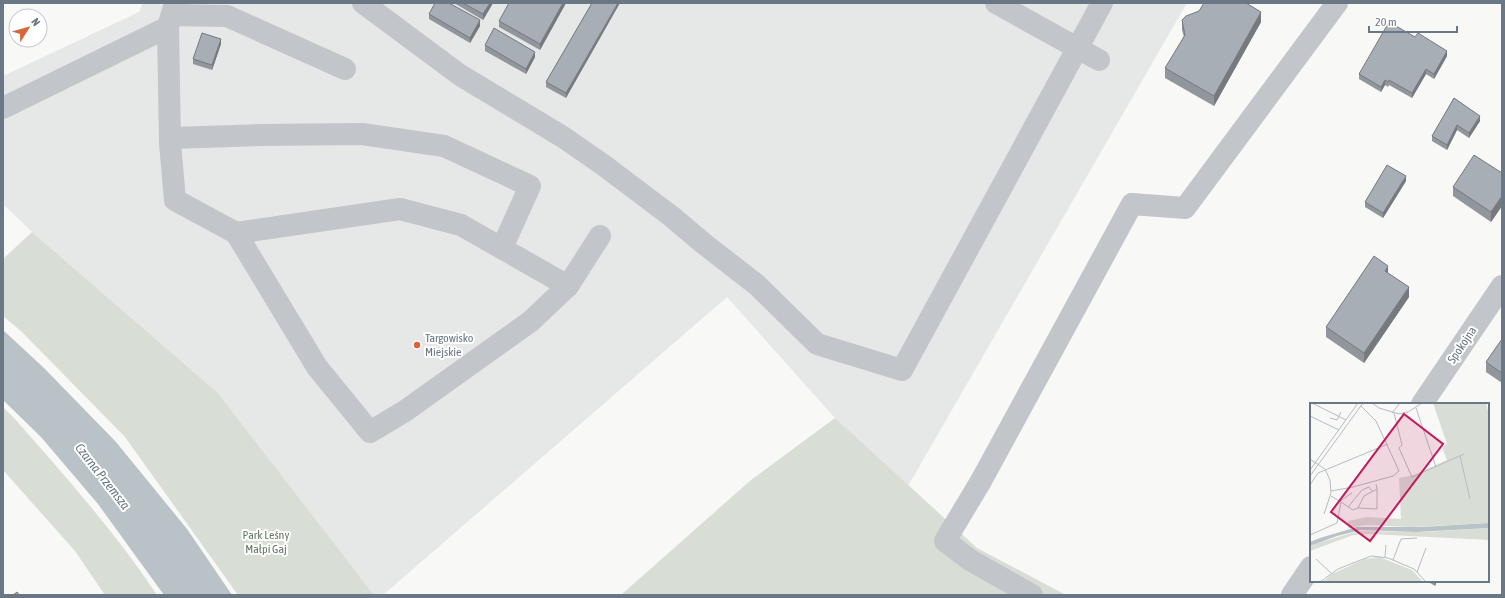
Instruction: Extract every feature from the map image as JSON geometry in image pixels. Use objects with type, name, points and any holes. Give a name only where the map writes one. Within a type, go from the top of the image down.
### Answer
[{"type":"street","points":[[363,3],[460,75],[563,137],[672,216],[703,243],[757,285],[817,344],[902,370],[1102,3]]},
{"type":"street","points":[[996,3],[1099,60]]},
{"type":"street","points":[[1032,595],[970,560],[945,541],[981,481],[1132,204],[1186,208],[1337,3]]},
{"type":"street","points":[[172,15],[171,138],[175,200],[236,233],[317,367],[370,432],[405,411],[531,321],[568,286],[600,236]]},
{"type":"street","points":[[3,108],[172,15],[227,16],[345,69]]},
{"type":"street","points":[[171,138],[260,134],[362,134],[444,146],[530,186],[502,248]]},
{"type":"street","points":[[236,233],[400,209],[461,225],[568,286]]},
{"type":"street","name":"Spokojna","points":[[1423,403],[1502,286]]},
{"type":"street","points":[[1292,595],[1310,568]]},
{"type":"shaded area","name":"Targowisko Miejskie","points":[[143,3],[1187,3],[908,486],[835,418],[727,297],[383,595],[374,595],[218,393],[32,232],[3,204],[3,76],[139,12]]},
{"type":"green space","name":"Park Leśny Małpi Gaj","points":[[32,232],[218,393],[374,595],[238,595],[125,437],[21,331],[3,316],[3,259]]},
{"type":"green space","points":[[3,407],[89,505],[124,549],[157,595],[105,595],[75,551],[3,470]]},
{"type":"green space","points":[[835,418],[977,548],[1066,595],[621,595],[751,480]]},
{"type":"water","name":"Czarna Przemsza","points":[[3,330],[44,368],[116,442],[187,529],[232,595],[164,595],[98,504],[41,437],[3,400]]},
{"type":"building","points":[[435,3],[449,3],[480,20],[470,38],[429,14]]},
{"type":"building","points":[[463,3],[490,3],[483,14]]},
{"type":"building","points":[[509,3],[563,3],[540,44],[499,21]]},
{"type":"building","points":[[592,3],[618,3],[566,93],[546,82]]},
{"type":"building","points":[[1204,3],[1246,3],[1261,12],[1214,96],[1165,68],[1185,35],[1182,20],[1186,16],[1199,11]]},
{"type":"building","points":[[1389,22],[1415,37],[1418,33],[1447,51],[1434,74],[1426,69],[1412,93],[1389,80],[1388,82],[1385,80],[1381,87],[1359,74]]},
{"type":"building","points":[[494,28],[535,52],[526,69],[485,45]]},
{"type":"building","points":[[202,33],[221,39],[212,65],[193,59]]},
{"type":"building","points":[[1454,98],[1480,116],[1469,133],[1457,125],[1447,145],[1432,136]]},
{"type":"building","points":[[1474,155],[1502,173],[1502,196],[1491,212],[1453,187]]},
{"type":"building","points":[[1387,165],[1406,176],[1383,213],[1365,202]]},
{"type":"building","points":[[1374,256],[1388,266],[1385,271],[1409,287],[1364,353],[1326,327]]},
{"type":"building","points":[[1502,339],[1502,373],[1486,362]]},
{"type":"place","name":"Targowisko Miejskie","points":[[417,345]]}]
